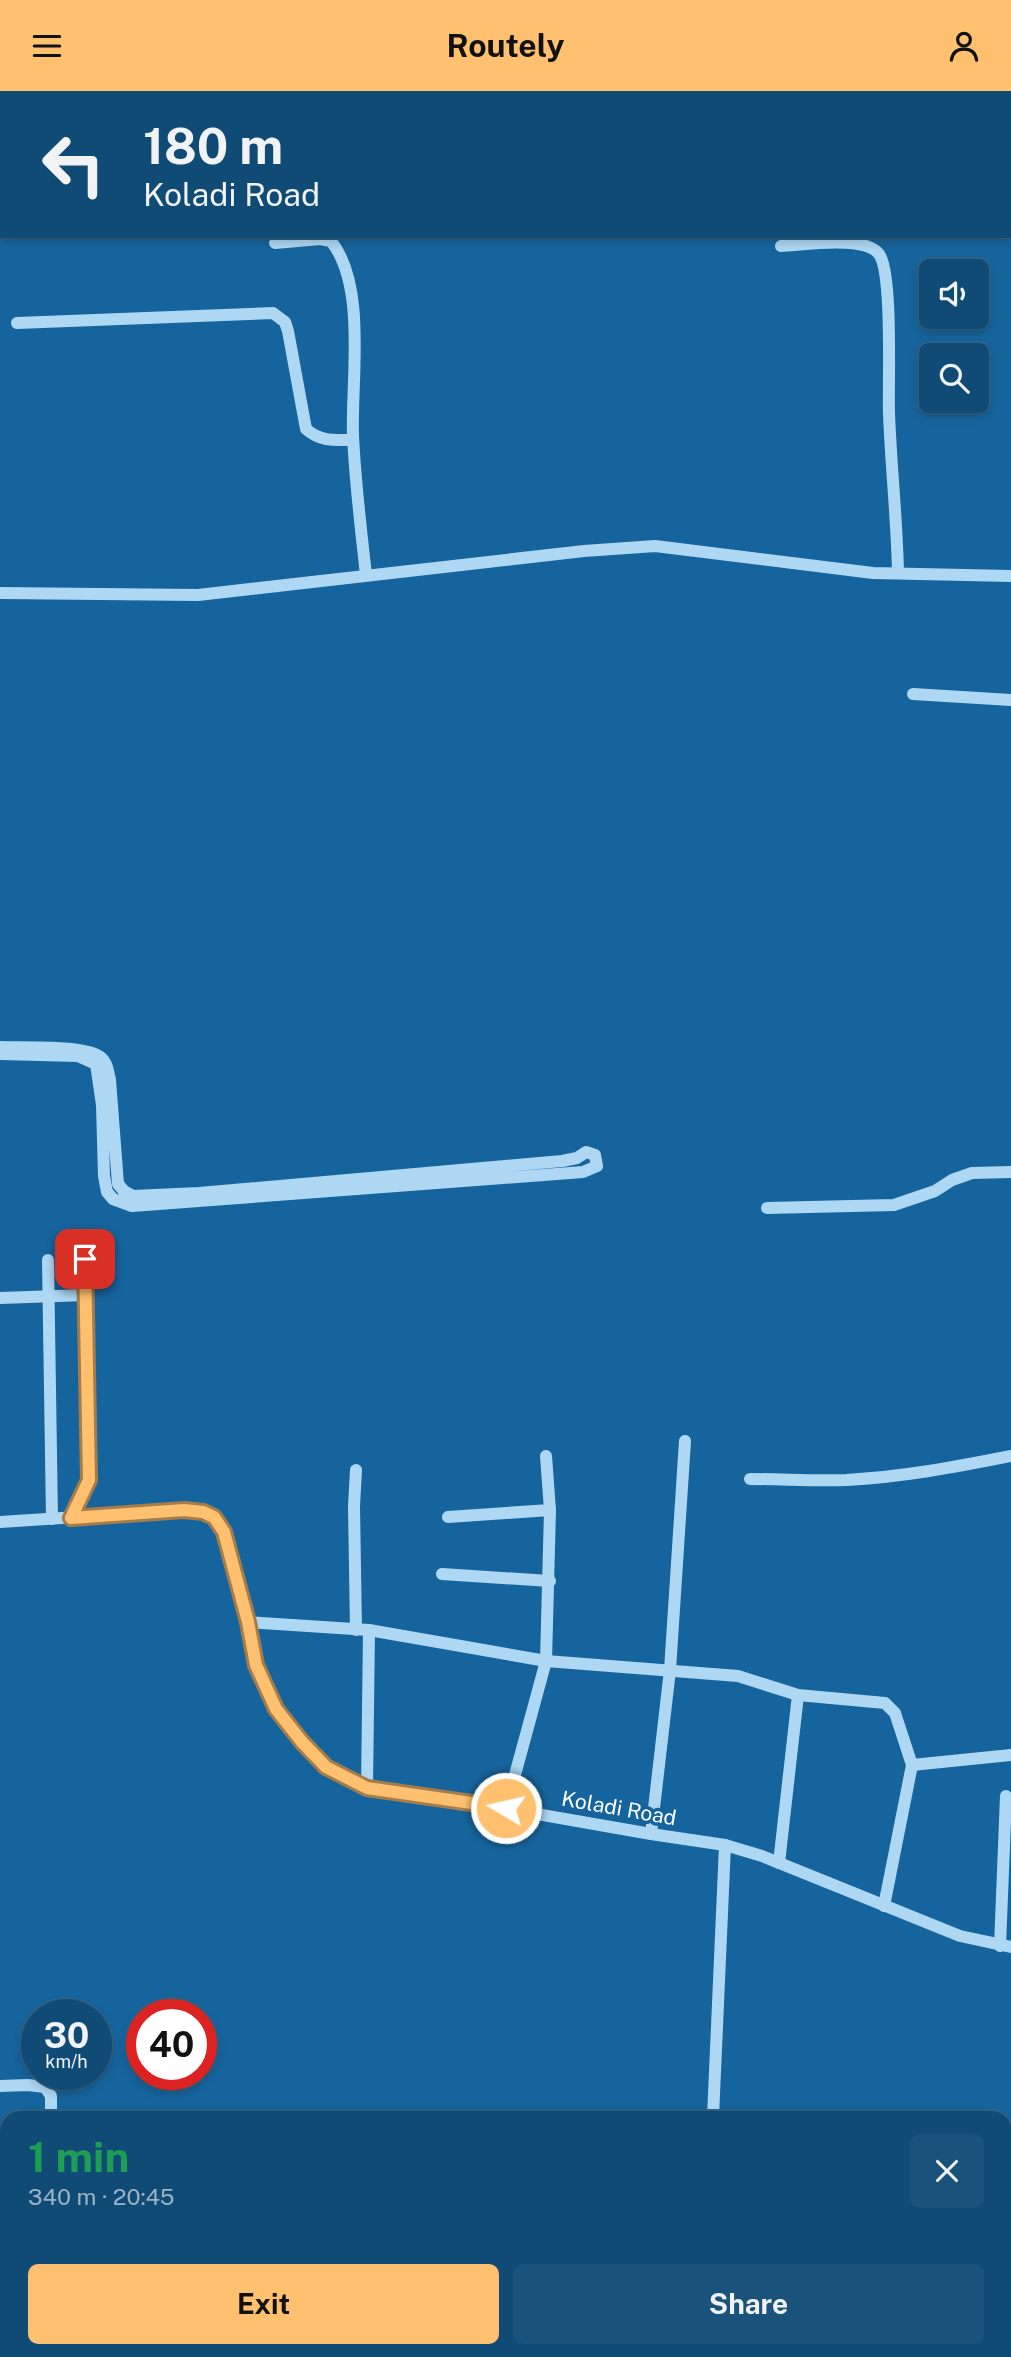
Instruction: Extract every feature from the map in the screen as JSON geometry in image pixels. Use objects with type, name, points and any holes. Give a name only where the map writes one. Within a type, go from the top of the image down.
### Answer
[{"type":"street","points":[[275,243],[320,239],[331,241],[340,253],[348,272],[355,385],[353,440],[366,575]]},
{"type":"street","points":[[781,246],[858,243],[874,249],[880,255],[887,277],[889,414],[898,573]]},
{"type":"street","points":[[17,323],[273,313],[285,322],[288,331],[300,409],[306,429],[315,437],[353,440]]},
{"type":"street","points":[[0,593],[198,595],[584,551],[654,546],[873,573],[1011,576]]},
{"type":"street","points":[[913,694],[1011,700]]},
{"type":"street","points":[[0,1047],[75,1049],[98,1055],[104,1060],[108,1066],[110,1080],[118,1184],[132,1196],[199,1193],[569,1160],[578,1158],[586,1151],[595,1156],[597,1166],[583,1172],[132,1206],[113,1199],[107,1192],[104,1177],[102,1105],[96,1063],[78,1056],[0,1054]]},
{"type":"street","points":[[767,1208],[894,1205],[935,1191],[952,1180],[972,1173],[1011,1172]]},
{"type":"street","points":[[71,1518],[89,1480],[85,1259]]},
{"type":"street","points":[[48,1261],[52,1519]]},
{"type":"street","points":[[0,1298],[86,1295]]},
{"type":"street","points":[[651,1834],[670,1670],[685,1441]]},
{"type":"street","points":[[506,1808],[546,1661],[550,1510],[546,1456]]},
{"type":"street","points":[[750,1479],[880,1477],[920,1473],[1011,1456]]},
{"type":"street","points":[[356,1470],[354,1506],[362,1630],[367,1788]]},
{"type":"street","name":"Koladi Road","points":[[0,1522],[184,1510],[203,1512],[214,1517],[224,1532],[248,1622],[256,1665],[276,1709],[326,1767],[367,1788],[506,1808],[724,1845],[779,1863],[960,1936],[1005,1947]]},
{"type":"street","points":[[448,1517],[550,1510]]},
{"type":"street","points":[[442,1574],[550,1581]]},
{"type":"street","points":[[248,1622],[362,1630],[546,1661],[738,1676],[798,1695],[886,1703],[895,1713],[912,1765],[884,1906]]},
{"type":"street","points":[[779,1863],[798,1695]]},
{"type":"street","points":[[912,1765],[1011,1755]]},
{"type":"street","points":[[1005,1947],[1006,1796]]},
{"type":"street","points":[[713,2111],[724,1845]]},
{"type":"street","points":[[0,2087],[45,2087],[51,2097],[51,2111]]},
{"type":"route","points":[[85,1259],[89,1480],[71,1518],[184,1510],[203,1512],[214,1517],[224,1532],[248,1622],[256,1665],[276,1709],[326,1767],[367,1788],[506,1808]]}]
